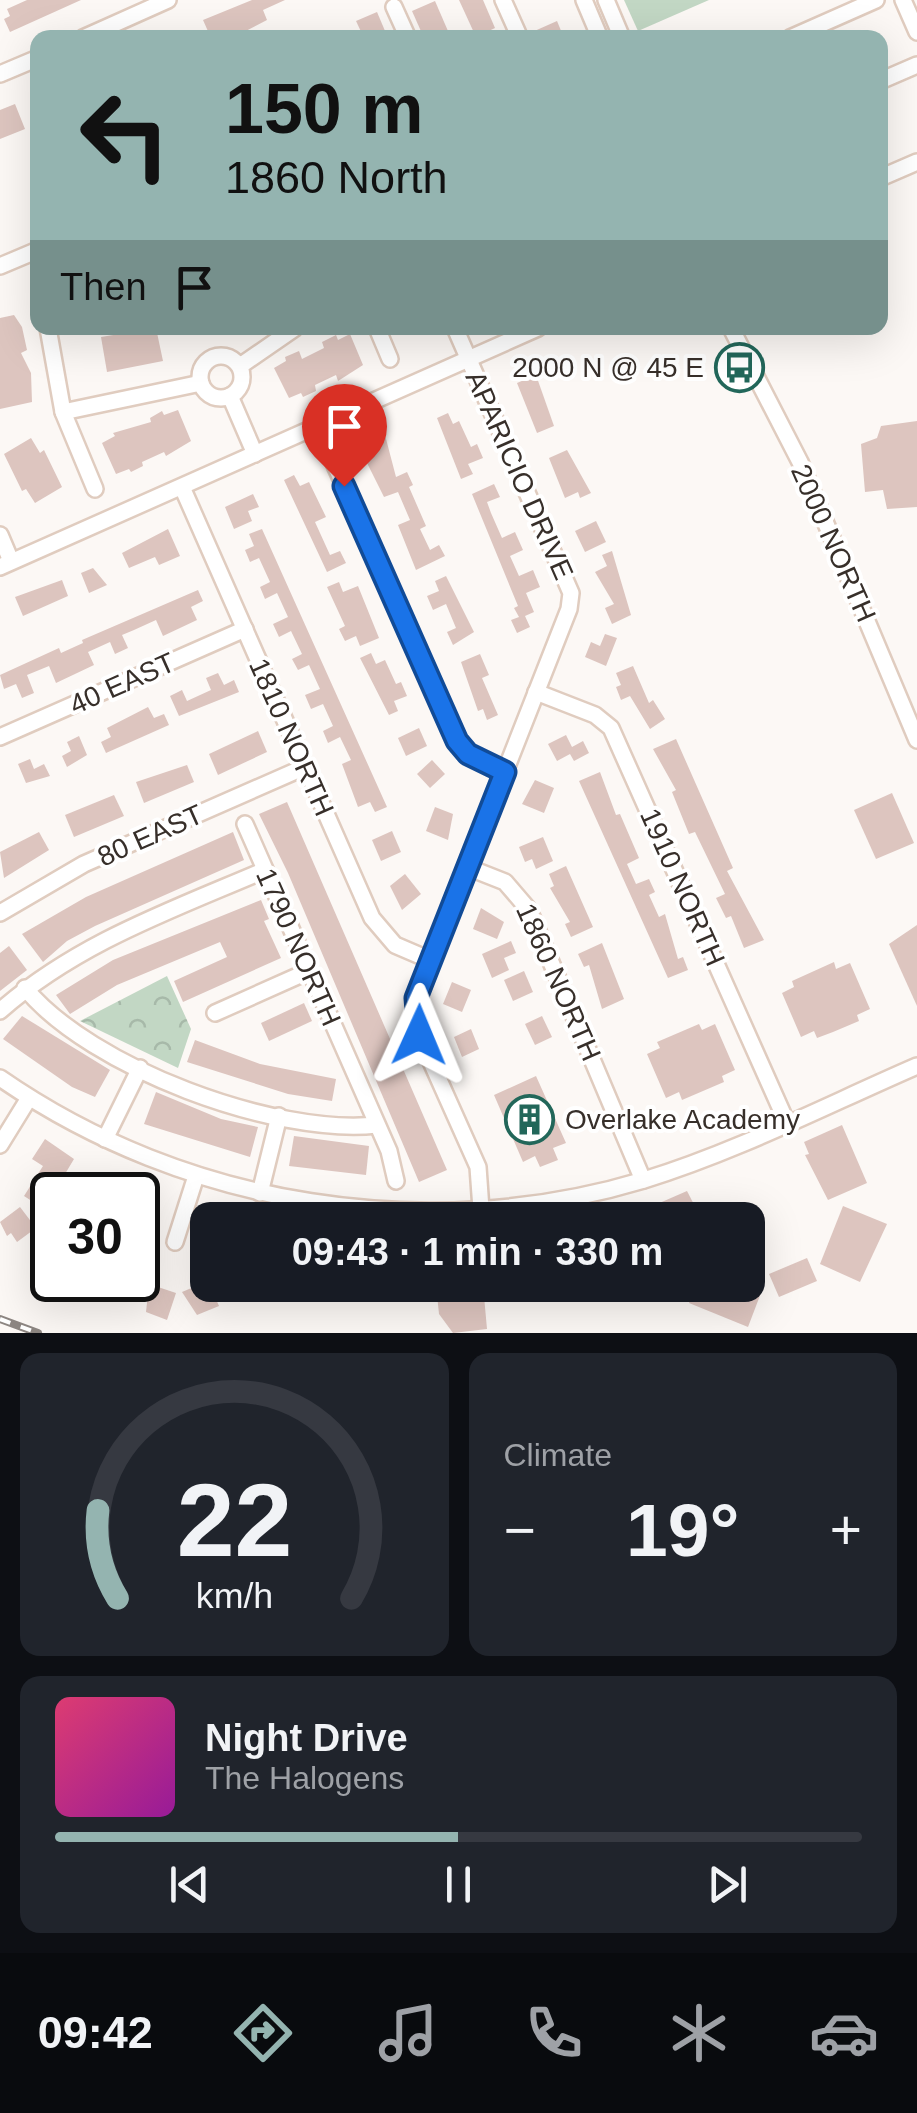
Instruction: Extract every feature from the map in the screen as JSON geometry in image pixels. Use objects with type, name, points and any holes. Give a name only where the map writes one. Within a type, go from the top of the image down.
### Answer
[{"type":"street","points":[[101,30],[168,0]]},
{"type":"street","points":[[503,0],[516,30]]},
{"type":"street","points":[[584,0],[597,30]]},
{"type":"street","points":[[606,0],[619,30]]},
{"type":"street","points":[[808,30],[876,0]]},
{"type":"street","points":[[903,0],[917,32]]},
{"type":"street","points":[[394,7],[404,30]]},
{"type":"street","points":[[0,74],[30,61]]},
{"type":"street","points":[[888,79],[917,66]]},
{"type":"street","points":[[888,175],[917,162]]},
{"type":"street","points":[[0,266],[30,253]]},
{"type":"street","points":[[49,335],[63,412],[95,488]]},
{"type":"street","points":[[240,366],[284,335]]},
{"type":"street","points":[[380,335],[390,358]]},
{"type":"street","points":[[459,335],[469,359]]},
{"type":"street","points":[[0,536],[6,564],[522,335]]},
{"type":"street","name":"2000 NORTH","points":[[736,335],[784,439],[800,462],[917,740]]},
{"type":"street","name":"2000 NORTH","points":[[746,335],[746,350]]},
{"type":"street","points":[[217,356],[226,356],[240,366],[242,384],[230,396],[212,396],[202,383],[203,366],[217,356]]},
{"type":"street","name":"APARICIO DRIVE","points":[[469,359],[571,593],[569,609],[430,960],[414,1014],[478,1167],[481,1202]]},
{"type":"street","points":[[63,412],[202,383]]},
{"type":"street","points":[[230,396],[255,454]]},
{"type":"street","points":[[318,426],[457,741],[468,754],[505,772]]},
{"type":"street","name":"1810 NORTH","points":[[182,486],[382,934],[430,960]]},
{"type":"street","name":"40 EAST","points":[[0,737],[244,629]]},
{"type":"street","name":"1910 NORTH","points":[[536,692],[595,716],[611,728],[787,1123]]},
{"type":"street","name":"80 EAST","points":[[0,913],[84,864],[305,766]]},
{"type":"street","name":"1790 NORTH","points":[[245,824],[377,1125],[396,1181]]},
{"type":"street","name":"1860 NORTH","points":[[467,867],[505,882],[529,910],[643,1180]]},
{"type":"street","points":[[0,1011],[25,988],[86,948],[265,870]]},
{"type":"street","points":[[215,1014],[310,971]]},
{"type":"street","points":[[25,988],[65,1026],[140,1068],[279,1116],[351,1128],[377,1125]]},
{"type":"street","points":[[542,1202],[643,1180],[917,1066]]},
{"type":"street","points":[[105,1139],[140,1068]]},
{"type":"street","points":[[0,1078],[105,1139],[196,1176],[323,1202]]},
{"type":"street","points":[[0,1145],[29,1098]]},
{"type":"street","points":[[260,1192],[279,1116]]},
{"type":"street","points":[[176,1242],[196,1176]]},
{"type":"green space","points":[[624,0],[709,0],[640,30]]},
{"type":"green space","points":[[167,976],[191,1029],[178,1068],[80,1021]]},
{"type":"building","points":[[27,0],[81,0],[10,32],[4,19],[10,16],[7,9]]},
{"type":"building","points":[[252,0],[285,0],[263,10],[267,20],[248,30],[207,30],[203,20]]},
{"type":"building","points":[[459,0],[483,0],[495,28],[473,30]]},
{"type":"building","points":[[435,1],[448,30],[420,30],[412,11]]},
{"type":"building","points":[[377,12],[385,30],[360,30],[356,21]]},
{"type":"building","points":[[557,21],[561,30],[537,30]]},
{"type":"building","points":[[15,104],[25,129],[0,139],[0,110]]},
{"type":"building","points":[[14,315],[22,327],[27,350],[21,353],[31,373],[32,402],[0,409],[0,318]]},
{"type":"building","points":[[157,335],[163,361],[107,372],[101,337]]},
{"type":"building","points":[[336,335],[338,340],[350,335],[363,365],[338,381],[336,375],[315,385],[316,391],[303,397],[301,393],[289,398],[274,368],[286,361],[285,357],[299,351],[302,359],[324,348],[322,342]]},
{"type":"building","points":[[536,375],[554,426],[537,433],[517,383]]},
{"type":"building","points":[[178,410],[191,441],[166,456],[164,452],[142,462],[143,466],[131,472],[129,469],[116,474],[102,443],[115,436],[113,433],[151,422],[150,418],[162,411],[164,415]]},
{"type":"building","points":[[448,413],[453,424],[459,421],[471,447],[477,444],[483,458],[468,464],[473,474],[461,479],[437,418]]},
{"type":"building","points":[[917,421],[917,507],[887,509],[883,490],[865,492],[861,444],[877,438],[881,426]]},
{"type":"building","points":[[385,435],[396,477],[407,472],[413,485],[409,487],[426,526],[420,529],[430,550],[439,545],[445,556],[416,570],[398,525],[410,520],[398,492],[384,497],[365,459],[375,455],[369,442]]},
{"type":"building","points":[[31,438],[40,453],[44,450],[62,487],[35,503],[26,489],[22,491],[4,454]]},
{"type":"building","points":[[567,450],[591,493],[580,498],[578,492],[565,498],[549,458]]},
{"type":"building","points":[[294,475],[300,486],[309,482],[326,517],[315,522],[330,555],[340,551],[346,563],[327,572],[284,480]]},
{"type":"building","points":[[494,484],[500,497],[487,502],[491,513],[502,538],[515,532],[523,550],[510,556],[519,576],[533,570],[540,587],[526,593],[534,612],[525,616],[530,627],[517,633],[511,620],[519,617],[514,608],[518,606],[472,494]]},
{"type":"building","points":[[253,494],[259,507],[248,511],[252,521],[234,529],[225,507]]},
{"type":"building","points":[[596,521],[606,542],[585,552],[575,531]]},
{"type":"building","points":[[168,529],[180,556],[159,565],[155,557],[129,568],[122,553]]},
{"type":"building","points":[[262,529],[387,807],[375,812],[370,802],[358,807],[342,764],[351,760],[340,737],[328,743],[323,731],[333,726],[323,704],[311,709],[305,695],[320,689],[309,665],[298,670],[292,659],[302,654],[291,631],[279,637],[273,624],[288,617],[277,593],[265,599],[260,587],[270,582],[259,558],[250,562],[245,550],[254,546],[249,534]]},
{"type":"building","points":[[612,551],[631,615],[612,624],[605,608],[614,604],[595,572],[607,566],[602,555]]},
{"type":"building","points":[[93,568],[107,585],[89,593],[81,573]]},
{"type":"building","points":[[446,576],[474,632],[453,645],[447,632],[456,628],[446,604],[433,610],[427,596],[439,591],[435,581]]},
{"type":"building","points":[[62,580],[68,596],[23,616],[15,597]]},
{"type":"building","points":[[339,582],[343,592],[358,586],[379,638],[360,646],[356,636],[345,641],[339,629],[345,626],[327,587]]},
{"type":"building","points":[[198,590],[203,601],[191,607],[197,620],[163,636],[156,620],[122,635],[128,648],[115,654],[110,642],[88,652],[94,665],[56,683],[49,666],[27,675],[34,693],[22,698],[16,684],[4,689],[0,675],[59,648],[61,653],[83,643],[82,640]]},
{"type":"building","points":[[605,634],[617,638],[606,666],[585,657],[591,642],[600,646]]},
{"type":"building","points":[[371,653],[376,664],[385,660],[396,684],[401,682],[407,696],[394,701],[398,711],[389,715],[360,658]]},
{"type":"building","points":[[480,654],[489,675],[482,678],[498,715],[487,720],[483,709],[478,711],[461,662]]},
{"type":"building","points":[[633,666],[649,703],[653,700],[665,719],[650,729],[630,696],[621,700],[616,687],[621,685],[616,673]]},
{"type":"building","points":[[218,673],[224,685],[234,680],[239,692],[179,716],[170,696],[182,690],[187,701],[211,690],[206,678]]},
{"type":"building","points":[[148,707],[154,718],[164,714],[169,725],[106,753],[101,742],[111,737],[107,728]]},
{"type":"building","points":[[419,728],[427,746],[406,756],[398,738]]},
{"type":"building","points":[[258,731],[267,752],[218,775],[209,754]]},
{"type":"building","points":[[566,735],[572,747],[583,741],[589,753],[574,761],[570,754],[557,761],[548,744]]},
{"type":"building","points":[[79,736],[87,755],[67,767],[62,756],[71,751],[67,742]]},
{"type":"building","points":[[676,739],[733,868],[727,871],[764,940],[744,948],[731,916],[726,918],[716,898],[725,894],[695,832],[689,834],[672,792],[676,790],[653,749]]},
{"type":"building","points":[[30,759],[34,769],[44,764],[50,776],[26,783],[18,764]]},
{"type":"building","points":[[432,760],[445,774],[430,788],[417,774]]},
{"type":"building","points":[[187,765],[194,782],[144,803],[136,782]]},
{"type":"building","points":[[600,772],[616,815],[620,814],[639,858],[627,864],[636,884],[649,879],[655,892],[649,895],[659,917],[665,914],[678,959],[683,957],[688,970],[668,978],[579,781]]},
{"type":"building","points":[[535,780],[554,788],[544,813],[522,804]]},
{"type":"building","points":[[892,793],[914,843],[876,859],[854,810]]},
{"type":"building","points":[[114,795],[124,816],[74,837],[65,815]]},
{"type":"building","points":[[287,802],[447,1170],[419,1182],[288,873],[259,814]]},
{"type":"building","points":[[435,807],[453,814],[448,840],[426,831]]},
{"type":"building","points":[[392,831],[401,852],[381,861],[372,840]]},
{"type":"building","points":[[39,832],[49,850],[4,878],[0,852]]},
{"type":"building","points":[[233,832],[244,860],[95,926],[67,941],[43,962],[22,934],[86,897]]},
{"type":"building","points":[[543,837],[553,861],[536,869],[532,859],[525,862],[519,847]]},
{"type":"building","points":[[566,866],[593,927],[571,937],[565,924],[570,922],[550,888],[554,886],[549,874]]},
{"type":"building","points":[[405,874],[421,894],[402,910],[390,886]]},
{"type":"building","points":[[261,900],[269,919],[264,921],[281,958],[183,1002],[174,981],[227,957],[220,942],[117,985],[70,1014],[56,995],[113,960]]},
{"type":"building","points":[[481,908],[504,922],[497,939],[473,929]]},
{"type":"building","points":[[917,925],[917,1006],[889,944]]},
{"type":"building","points":[[511,941],[516,953],[504,958],[509,970],[492,978],[482,954]]},
{"type":"building","points":[[602,943],[624,999],[602,1009],[589,965],[584,967],[578,954]]},
{"type":"building","points":[[9,946],[27,970],[0,991],[0,953]]},
{"type":"building","points":[[834,962],[836,969],[850,963],[870,1009],[857,1015],[859,1021],[833,1032],[817,1038],[814,1031],[801,1037],[782,993],[794,987],[792,981]]},
{"type":"building","points":[[524,971],[533,992],[513,1001],[504,980]]},
{"type":"building","points":[[452,982],[471,990],[462,1012],[443,1004]]},
{"type":"building","points":[[304,1003],[312,1021],[269,1041],[261,1023]]},
{"type":"building","points":[[22,1016],[110,1070],[95,1097],[72,1087],[3,1039]]},
{"type":"building","points":[[542,1016],[552,1037],[535,1045],[525,1024]]},
{"type":"building","points":[[699,1024],[702,1030],[715,1024],[735,1070],[722,1076],[724,1082],[682,1100],[679,1092],[666,1098],[647,1054],[660,1048],[657,1042]]},
{"type":"building","points":[[471,1029],[479,1049],[462,1057],[454,1037]]},
{"type":"building","points":[[195,1040],[260,1064],[336,1079],[332,1101],[288,1094],[187,1062]]},
{"type":"building","name":"Overlake Academy","points":[[536,1076],[566,1143],[553,1148],[558,1160],[540,1167],[535,1156],[523,1162],[494,1095]]},
{"type":"building","points":[[156,1092],[221,1119],[258,1127],[250,1157],[144,1124]]},
{"type":"building","points":[[842,1125],[867,1183],[828,1200],[805,1155],[809,1154],[804,1142]]},
{"type":"building","points":[[294,1136],[369,1146],[366,1175],[289,1166]]},
{"type":"building","points":[[45,1139],[74,1159],[66,1172],[39,1172],[43,1166],[32,1159]]},
{"type":"building","points":[[687,1191],[693,1202],[662,1202]]},
{"type":"building","points":[[843,1206],[887,1224],[860,1282],[820,1264]]},
{"type":"building","points":[[20,1207],[30,1220],[30,1232],[17,1242],[11,1233],[7,1236],[0,1222]]},
{"type":"building","points":[[807,1258],[817,1281],[779,1297],[769,1274]]},
{"type":"building","points":[[160,1288],[176,1293],[167,1320],[146,1312],[147,1302],[160,1302]]},
{"type":"building","points":[[190,1289],[190,1302],[217,1302],[219,1306],[197,1315],[182,1292]]},
{"type":"building","points":[[438,1302],[485,1302],[487,1329],[453,1333],[439,1314]]},
{"type":"building","points":[[689,1302],[758,1302],[748,1327]]},
{"type":"railway","points":[[0,1319],[38,1333]]},
{"type":"place","name":"2000 N @ 45 E","points":[[739,367]]},
{"type":"place","name":"Overlake Academy","points":[[530,1119]]},
{"type":"route","points":[[344,486],[457,741],[468,754],[505,772],[416,998],[414,1014],[419,1035]]}]
